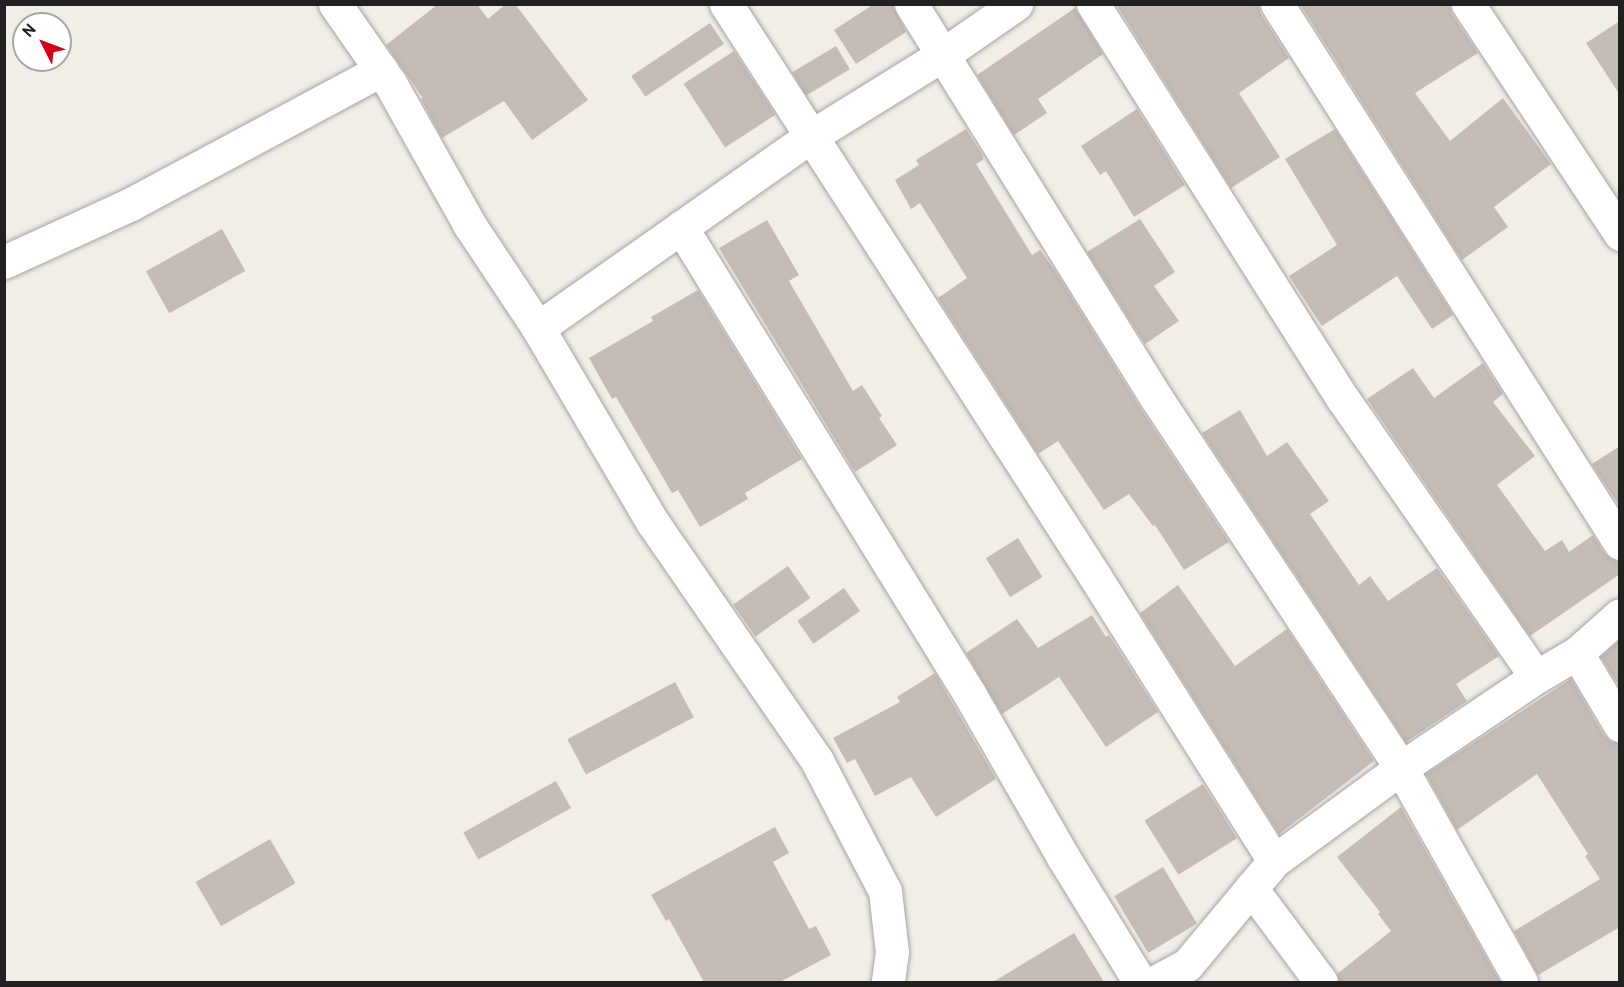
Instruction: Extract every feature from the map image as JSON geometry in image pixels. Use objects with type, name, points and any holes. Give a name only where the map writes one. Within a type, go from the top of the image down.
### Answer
[{"type":"street","points":[[335,4],[381,70],[469,224],[538,328],[653,523],[817,761],[885,891],[891,952],[888,982]]},
{"type":"street","points":[[726,4],[1094,575],[1275,861]]},
{"type":"street","points":[[911,4],[1157,399],[1401,768],[1521,982]]},
{"type":"street","points":[[538,328],[810,137],[944,54],[1016,4]]},
{"type":"street","points":[[1093,4],[1343,399],[1536,677]]},
{"type":"street","points":[[1276,4],[1620,543]]},
{"type":"street","points":[[1468,4],[1620,234]]},
{"type":"street","points":[[4,262],[131,204],[381,70]]},
{"type":"street","points":[[681,227],[970,695],[1063,857],[1140,982]]},
{"type":"street","points":[[1155,982],[1187,965],[1275,861],[1401,768],[1536,677],[1577,653],[1620,615]]},
{"type":"street","points":[[1577,653],[1620,725]]},
{"type":"street","points":[[1251,888],[1321,982]]},
{"type":"building","points":[[438,4],[477,4],[488,19],[506,4],[515,4],[588,100],[532,140],[504,101],[442,138],[421,99],[423,98],[386,45]]},
{"type":"building","points":[[874,4],[892,4],[906,32],[856,64],[834,30]]},
{"type":"building","points":[[1116,4],[1258,4],[1261,14],[1289,58],[1239,93],[1280,157],[1231,188]]},
{"type":"building","points":[[1300,4],[1449,4],[1452,14],[1478,53],[1415,93],[1450,141],[1503,98],[1551,164],[1494,207],[1508,227],[1462,260]]},
{"type":"building","points":[[1075,8],[1103,54],[1038,99],[1047,113],[1014,135],[977,75]]},
{"type":"building","points":[[1620,21],[1620,95],[1586,43]]},
{"type":"building","points":[[710,23],[724,44],[645,97],[631,76]]},
{"type":"building","points":[[836,46],[850,69],[806,95],[792,72]]},
{"type":"building","points":[[734,51],[775,115],[725,147],[684,84]]},
{"type":"building","points":[[1137,109],[1185,185],[1134,217],[1106,171],[1100,175],[1081,146]]},
{"type":"building","points":[[966,129],[983,156],[983,160],[976,164],[1032,255],[1040,250],[1056,272],[1141,409],[1229,542],[1184,570],[1155,525],[1153,526],[1129,494],[1104,510],[1058,441],[1038,454],[938,298],[967,278],[920,203],[911,209],[895,180],[919,165],[916,160]]},
{"type":"building","points":[[1335,129],[1453,315],[1432,329],[1397,276],[1322,326],[1289,276],[1337,245],[1285,159]]},
{"type":"building","points":[[1140,219],[1175,272],[1154,286],[1179,321],[1145,344],[1087,252]]},
{"type":"building","points":[[767,220],[799,275],[789,281],[853,391],[862,385],[882,416],[879,418],[897,445],[855,472],[719,248]]},
{"type":"building","points":[[222,229],[245,271],[169,313],[146,271]]},
{"type":"building","points":[[698,290],[802,459],[745,493],[748,499],[700,527],[678,490],[672,493],[616,397],[612,399],[589,358],[653,321],[651,317]]},
{"type":"building","points":[[1483,363],[1503,394],[1493,402],[1535,456],[1497,485],[1545,551],[1562,540],[1569,552],[1593,535],[1605,554],[1620,562],[1620,574],[1530,636],[1367,399],[1413,368],[1434,398]]},
{"type":"building","points":[[1240,410],[1267,456],[1287,442],[1329,501],[1310,514],[1359,585],[1370,576],[1388,601],[1437,568],[1499,656],[1456,684],[1467,701],[1406,742],[1202,433]]},
{"type":"building","points":[[1620,446],[1620,507],[1592,464]]},
{"type":"building","points":[[1018,538],[1042,577],[1010,597],[986,558]]},
{"type":"building","points":[[788,566],[810,598],[755,636],[733,604]]},
{"type":"building","points":[[1178,585],[1235,666],[1287,629],[1374,761],[1279,834],[1140,613]]},
{"type":"building","points":[[844,588],[860,611],[813,644],[797,621]]},
{"type":"building","points":[[1092,615],[1106,637],[1109,635],[1158,712],[1106,747],[1059,677],[1002,714],[966,653],[1017,619],[1038,648]]},
{"type":"building","points":[[1620,640],[1620,688],[1601,657]]},
{"type":"building","points":[[935,673],[996,779],[936,817],[911,777],[875,796],[855,759],[847,763],[833,738],[900,702],[897,697]]},
{"type":"building","points":[[1571,679],[1604,735],[1610,741],[1620,744],[1620,927],[1538,975],[1514,931],[1600,879],[1585,856],[1588,854],[1537,774],[1457,830],[1426,774]]},
{"type":"building","points":[[675,682],[694,717],[586,775],[567,739]]},
{"type":"building","points":[[556,781],[571,808],[478,860],[463,832]]},
{"type":"building","points":[[1203,784],[1237,838],[1178,875],[1144,821]]},
{"type":"building","points":[[1401,807],[1500,982],[1339,982],[1337,974],[1391,931],[1378,914],[1380,912],[1337,857]]},
{"type":"building","points":[[775,827],[789,853],[773,862],[809,929],[816,926],[831,955],[780,982],[704,982],[669,919],[666,921],[651,895]]},
{"type":"building","points":[[270,839],[296,883],[221,926],[196,882]]},
{"type":"building","points":[[1163,867],[1197,924],[1148,953],[1114,896]]},
{"type":"building","points":[[1074,933],[1104,982],[993,982]]}]
